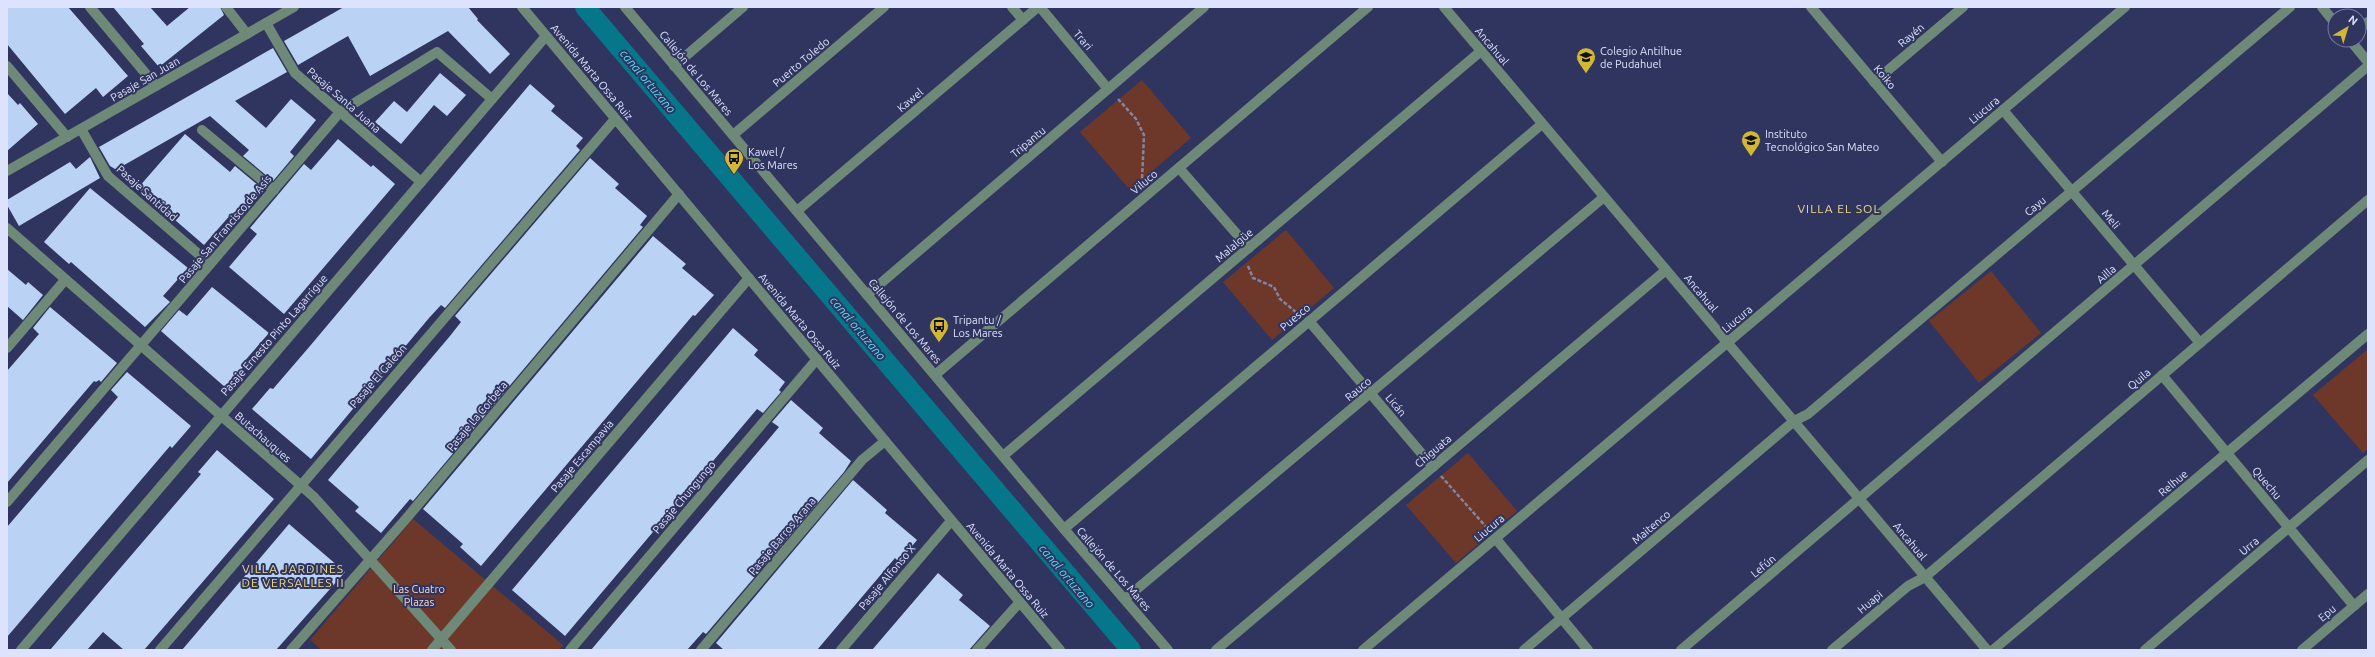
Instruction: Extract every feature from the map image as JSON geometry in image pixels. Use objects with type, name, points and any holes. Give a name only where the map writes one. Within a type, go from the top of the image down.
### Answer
[{"type":"street","points":[[90,7],[156,86]]},
{"type":"street","points":[[226,7],[248,34]]},
{"type":"street","name":"Pasaje San Juan","points":[[7,171],[294,7]]},
{"type":"street","name":"Avenida Marta Ossa Ruiz","points":[[522,7],[1019,603],[1060,650]]},
{"type":"street","name":"Callejón de Los Mares","points":[[625,7],[1064,529],[1168,650]]},
{"type":"street","points":[[674,66],[743,7]]},
{"type":"street","name":"Puerto Toledo","points":[[733,135],[884,7]]},
{"type":"street","points":[[1012,7],[1023,20]]},
{"type":"street","name":"Kawel","points":[[797,211],[1039,7]]},
{"type":"street","name":"Trari","points":[[1039,7],[1108,88]]},
{"type":"street","name":"Tripantu","points":[[867,295],[1204,7]]},
{"type":"street","name":"Viluco","points":[[935,375],[1368,7]]},
{"type":"street","name":"Ancahual","points":[[1444,7],[1925,577],[1982,648]]},
{"type":"street","name":"Rayén","points":[[1874,82],[1963,7]]},
{"type":"street","name":"Liucura","points":[[1363,650],[2126,7]]},
{"type":"street","name":"Cayu","points":[[1794,421],[1808,414],[2290,7]]},
{"type":"street","name":"Koiko","points":[[1815,8],[1874,82],[1942,162]]},
{"type":"street","name":"Pasaje Santa Juana","points":[[266,23],[295,73],[421,182]]},
{"type":"street","name":"Pasaje Ernesto Pinto Lagarrigue","points":[[21,650],[546,36]]},
{"type":"street","points":[[2357,48],[2368,62]]},
{"type":"street","name":"Malalgüe","points":[[1003,456],[1481,51]]},
{"type":"street","name":"Pasaje San Francisco de Asís","points":[[7,502],[340,112],[437,52],[492,99]]},
{"type":"street","points":[[7,66],[67,137]]},
{"type":"street","name":"Ailla","points":[[1860,500],[2368,66]]},
{"type":"street","name":"Meli","points":[[2003,110],[2200,343]]},
{"type":"street","name":"Pasaje El Galeón","points":[[160,650],[615,119]]},
{"type":"street","name":"Puesco","points":[[1064,529],[1542,124]]},
{"type":"street","name":"Pasaje Santidad","points":[[81,129],[108,176],[210,264]]},
{"type":"street","points":[[202,130],[274,190]]},
{"type":"street","points":[[1179,168],[1249,248]]},
{"type":"street","name":"Pasaje La Corbeta","points":[[291,650],[679,194]]},
{"type":"street","name":"Rauco","points":[[1125,599],[1604,197]]},
{"type":"street","name":"Quila","points":[[1925,577],[2368,200]]},
{"type":"street","name":"Butachauques","points":[[7,228],[140,346],[301,485],[370,559],[451,650]]},
{"type":"street","name":"Chiguata","points":[[1216,650],[1666,270]]},
{"type":"street","name":"Pasaje Escampavia","points":[[432,650],[749,278]]},
{"type":"street","points":[[7,348],[65,280]]},
{"type":"street","name":"Licán","points":[[1309,321],[1433,467]]},
{"type":"street","name":"Relhue","points":[[1993,650],[2368,334]]},
{"type":"street","name":"Pasaje Chungungo","points":[[570,650],[817,359]]},
{"type":"street","name":"Quechu","points":[[2162,375],[2354,606]]},
{"type":"street","name":"Maitenco","points":[[1524,650],[1794,421]]},
{"type":"street","name":"Pasaje Barros Arana","points":[[701,650],[858,465],[885,441]]},
{"type":"street","name":"Urra","points":[[2145,650],[2368,460]]},
{"type":"street","name":"Lefún","points":[[1681,650],[1860,500]]},
{"type":"street","name":"Pasaje Alfonso X","points":[[841,650],[951,521]]},
{"type":"street","points":[[1496,539],[1588,650]]},
{"type":"street","name":"Huapi","points":[[1832,650],[1908,586],[1925,577]]},
{"type":"street","name":"Epu","points":[[2302,650],[2368,594]]},
{"type":"street","points":[[977,650],[1019,603]]},
{"type":"path","points":[[1108,88],[1136,119],[1144,134],[1142,185],[1145,196]]},
{"type":"path","points":[[1249,248],[1247,269],[1253,278],[1274,288],[1280,299],[1309,321]]},
{"type":"path","points":[[1433,467],[1496,539]]},
{"type":"green space","points":[[1142,80],[1191,138],[1130,190],[1080,132]]},
{"type":"green space","points":[[1286,230],[1334,288],[1272,340],[1223,282]]},
{"type":"green space","points":[[1991,271],[2041,333],[1979,383],[1929,321]]},
{"type":"green space","points":[[2368,349],[2368,449],[2363,453],[2313,395]]},
{"type":"green space","points":[[1468,453],[1517,511],[1456,563],[1406,505]]},
{"type":"green space","name":"Las Cuatro Plazas","points":[[413,519],[563,645],[559,650],[322,650],[310,640]]},
{"type":"building","points":[[7,7],[68,7],[128,76],[103,97],[96,88],[65,114],[7,44]]},
{"type":"building","points":[[113,7],[150,7],[167,26],[190,7],[220,7],[224,15],[159,67],[141,46],[144,44]]},
{"type":"building","points":[[344,7],[468,7],[478,19],[477,20],[510,54],[490,74],[448,31],[370,76],[348,36],[298,65],[284,41]]},
{"type":"building","points":[[273,48],[287,72],[235,101],[266,128],[291,99],[316,120],[290,152],[294,156],[273,181],[243,156],[249,150],[210,116],[119,168],[115,169],[110,166],[99,147]]},
{"type":"building","points":[[440,73],[466,95],[447,116],[434,105],[401,144],[375,122],[394,101],[407,112]]},
{"type":"building","points":[[530,84],[555,106],[551,111],[583,138],[576,146],[580,150],[445,308],[441,305],[429,318],[311,459],[252,409],[270,388],[273,389],[310,346]]},
{"type":"building","points":[[7,93],[18,105],[20,103],[38,124],[7,151]]},
{"type":"building","points":[[185,134],[230,172],[235,166],[264,190],[240,219],[232,213],[204,245],[138,188]]},
{"type":"building","points":[[338,139],[371,167],[373,165],[395,184],[284,314],[229,267],[257,234],[250,228],[304,164],[311,170]]},
{"type":"building","points":[[90,157],[100,178],[19,226],[7,205],[7,200],[70,162],[76,169]]},
{"type":"building","points":[[590,158],[619,184],[615,188],[647,216],[640,225],[643,227],[413,501],[410,499],[381,533],[355,511],[359,507],[328,480],[461,322],[455,316]]},
{"type":"building","points":[[90,188],[188,268],[163,296],[170,302],[145,327],[71,262],[69,264],[44,242]]},
{"type":"building","points":[[653,236],[686,264],[682,268],[714,295],[695,316],[693,315],[481,566],[460,547],[463,544],[423,509]]},
{"type":"building","points":[[7,269],[26,285],[28,282],[43,295],[23,320],[7,306]]},
{"type":"building","points":[[212,287],[269,333],[242,364],[244,366],[226,388],[161,331],[179,310],[187,316]]},
{"type":"building","points":[[50,307],[117,363],[101,382],[99,380],[96,382],[94,381],[7,483],[7,371],[39,334],[33,328]]},
{"type":"building","points":[[733,328],[758,350],[754,355],[785,382],[779,390],[781,392],[763,413],[757,409],[565,636],[512,590]]},
{"type":"building","points":[[127,372],[191,426],[172,448],[170,446],[7,637],[7,527],[118,397],[111,390]]},
{"type":"building","points":[[791,400],[823,428],[819,433],[851,461],[844,472],[706,634],[703,632],[687,650],[591,650],[779,427],[772,422]]},
{"type":"building","points":[[217,450],[274,499],[144,650],[124,650],[103,632],[87,650],[50,650],[201,474],[198,472]]},
{"type":"building","points":[[853,480],[887,510],[885,513],[917,540],[899,562],[895,558],[817,650],[724,650],[716,643]]},
{"type":"building","points":[[289,524],[345,572],[276,650],[182,650]]},
{"type":"building","points":[[938,573],[963,595],[959,600],[990,626],[969,650],[872,650]]},
{"type":"waterway","name":"canal ortuzano","points":[[585,7],[1131,650]]},
{"type":"place","name":"Colegio Antilhue de Pudahuel","points":[[1586,74]]},
{"type":"place","name":"Instituto Tecnológico San Mateo","points":[[1751,157]]},
{"type":"place","name":"Kawel / Los Mares","points":[[734,175]]},
{"type":"place","name":"Tripantu / Los Mares","points":[[939,343]]},
{"type":"district","name":"VILLA EL SOL","points":[[1839,208]]},
{"type":"district","name":"VILLA JARDINES DE VERSALLES II","points":[[293,575]]}]
